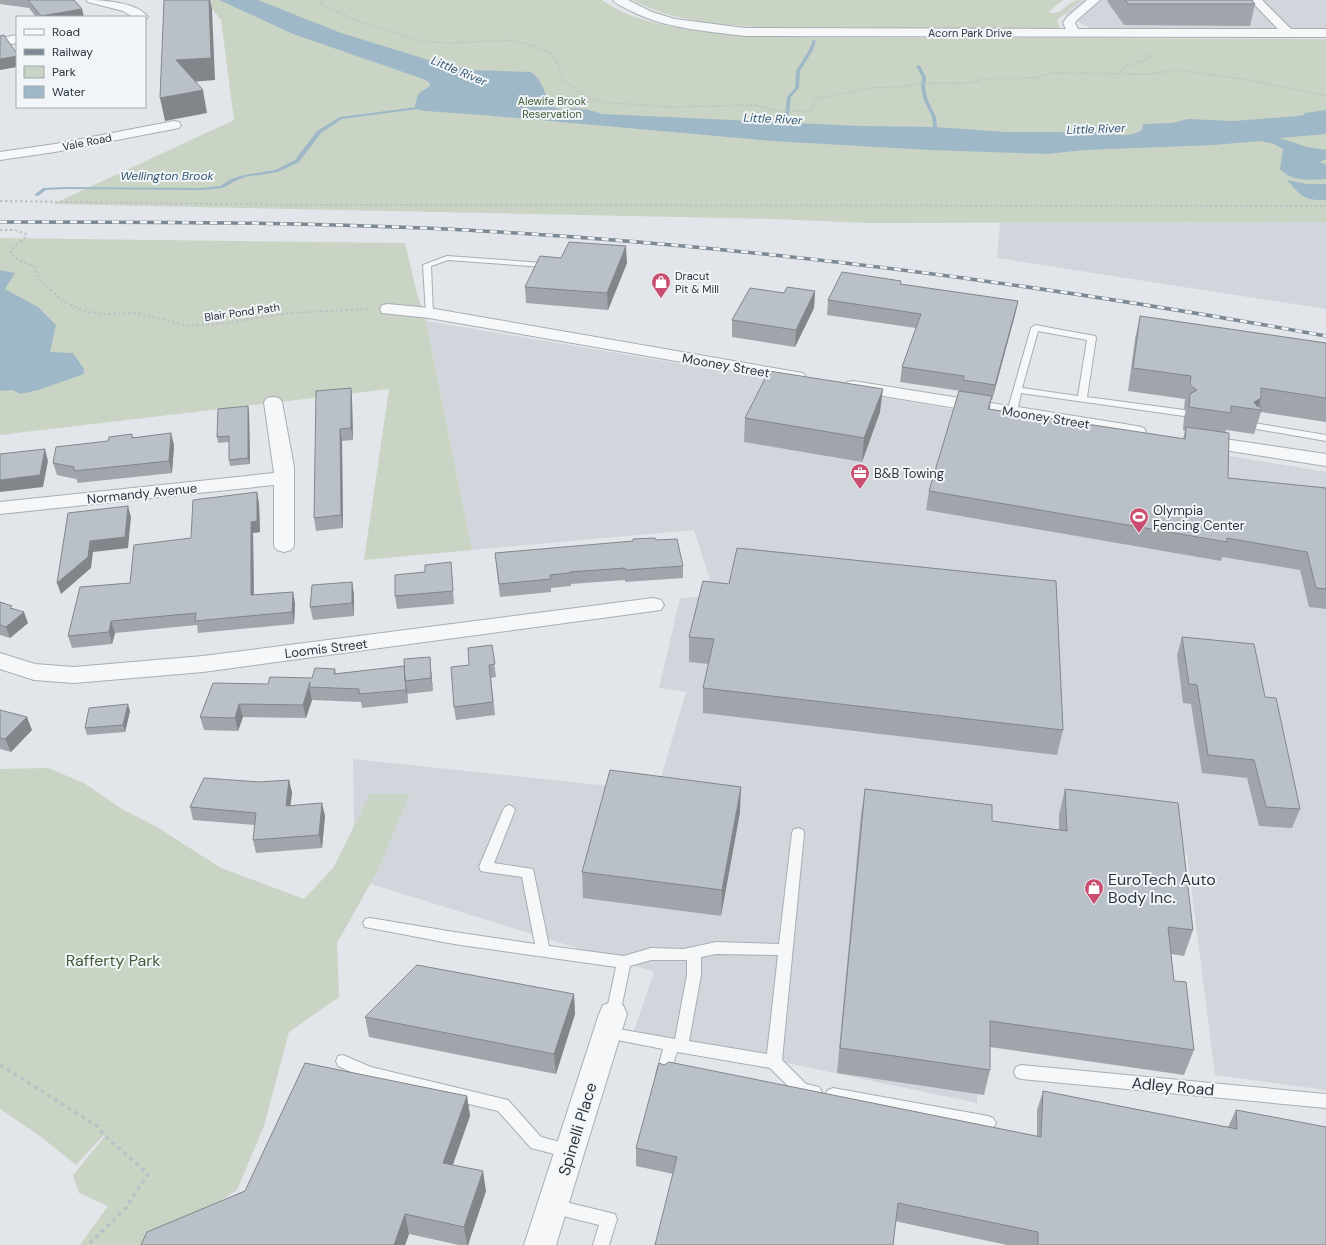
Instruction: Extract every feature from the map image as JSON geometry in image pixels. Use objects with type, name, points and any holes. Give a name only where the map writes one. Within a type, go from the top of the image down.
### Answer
[{"type":"street","points":[[92,0],[127,9],[140,16]]},
{"type":"street","name":"Acorn Park Drive","points":[[619,0],[636,10],[670,21],[745,32],[1326,33]]},
{"type":"street","points":[[1074,33],[1069,23],[1071,19],[1094,0]]},
{"type":"street","points":[[1256,0],[1288,33]]},
{"type":"street","points":[[0,42],[16,39]]},
{"type":"street","name":"Vale Road","points":[[0,156],[55,148],[174,125]]},
{"type":"street","name":"Mooney Street","points":[[388,309],[429,313],[814,379]]},
{"type":"street","name":"Mooney Street","points":[[837,383],[1152,434]]},
{"type":"street","points":[[273,402],[284,467],[284,546]]},
{"type":"street","points":[[1184,439],[1326,460]]},
{"type":"street","name":"Normandy Avenue","points":[[0,508],[284,478]]},
{"type":"street","name":"Loomis Street","points":[[0,661],[34,672],[74,675],[203,664],[653,605]]},
{"type":"street","name":"Spinelli Place","points":[[540,1245],[610,1023]]},
{"type":"lane","points":[[429,313],[427,265],[447,258],[543,265]]},
{"type":"lane","points":[[1012,412],[1035,328],[1092,338],[1082,399]]},
{"type":"lane","points":[[1017,390],[1184,413]]},
{"type":"lane","points":[[1254,426],[1326,438]]},
{"type":"lane","points":[[509,810],[486,867],[528,873],[543,951]]},
{"type":"lane","points":[[774,1062],[798,833]]},
{"type":"lane","points":[[370,923],[543,951],[624,962],[651,954],[684,955],[716,948],[785,950]]},
{"type":"lane","points":[[663,1075],[676,1046],[694,975],[694,953]]},
{"type":"lane","points":[[624,962],[610,1023],[676,1046],[774,1062],[802,1090],[988,1123]]},
{"type":"lane","points":[[343,1061],[368,1073],[503,1105],[536,1143],[570,1151]]},
{"type":"lane","name":"Adley Road","points":[[1021,1072],[1326,1101]]},
{"type":"lane","points":[[552,1206],[609,1219],[601,1245]]},
{"type":"path","points":[[323,0],[321,4],[357,21],[423,41],[450,43],[512,40],[534,46],[551,53],[560,67],[563,80],[583,96],[598,102],[672,107],[755,105],[779,111],[811,111],[814,98],[870,88],[924,84],[969,84],[983,79],[1036,78],[1050,73],[1150,74],[1177,70],[1255,81],[1326,96]]},
{"type":"path","points":[[1119,74],[1125,67],[1151,57],[1136,47],[1138,44],[1132,33]]},
{"type":"path","points":[[0,201],[283,205],[1326,206]]},
{"type":"path","name":"Blair Pond Path","points":[[0,230],[15,230],[26,234],[26,237],[12,249],[10,254],[15,259],[27,262],[35,267],[37,278],[60,300],[70,307],[85,313],[137,313],[152,315],[172,323],[185,326],[196,326],[247,321],[294,313],[388,309]]},
{"type":"path","points":[[0,1065],[97,1126],[105,1136],[148,1174],[125,1209],[88,1245]]},
{"type":"shaded area","points":[[1081,0],[1326,0],[1326,28],[1091,29],[1064,14]]},
{"type":"shaded area","points":[[1326,222],[1326,309],[997,258],[1000,223]]},
{"type":"shaded area","points":[[426,321],[1326,472],[1326,1090],[1215,1075],[1187,854],[978,829],[977,1103],[634,1031],[654,972],[355,879],[353,759],[657,791],[686,692],[659,688],[680,598],[715,596],[694,530],[472,550]]},
{"type":"green space","name":"Alewife Brook Reservation","points":[[197,0],[602,0],[635,17],[672,27],[748,37],[1326,39],[1326,222],[869,223],[773,219],[53,204],[234,120],[221,20],[213,10]]},
{"type":"green space","points":[[633,0],[1063,0],[1048,12],[1053,13],[1081,0],[1057,20],[1060,27],[1054,29],[758,27],[710,23],[678,17],[663,13]]},
{"type":"green space","points":[[0,238],[405,243],[417,293],[426,321],[472,550],[364,560],[389,389],[0,435]]},
{"type":"green space","name":"Rafferty Park","points":[[48,768],[84,783],[122,809],[157,827],[221,868],[304,899],[333,868],[370,794],[410,794],[378,870],[337,943],[339,997],[289,1032],[264,1126],[237,1190],[152,1245],[80,1245],[108,1206],[79,1193],[73,1175],[105,1136],[103,1136],[76,1165],[40,1136],[0,1109],[0,769]]},
{"type":"water","name":"Little River","points":[[219,0],[258,0],[341,33],[432,61],[470,70],[531,72],[540,82],[548,104],[552,107],[561,109],[585,109],[602,114],[861,126],[935,127],[1006,132],[1063,132],[1066,134],[1094,131],[1130,135],[1142,130],[1143,124],[1172,123],[1188,119],[1233,121],[1298,116],[1304,115],[1305,113],[1326,110],[1326,134],[1280,138],[1307,147],[1326,150],[1326,159],[1320,162],[1326,165],[1326,179],[1302,179],[1290,176],[1280,169],[1283,149],[1274,144],[1260,141],[1214,145],[1085,150],[1047,154],[930,150],[772,141],[425,111],[416,109],[415,106],[418,94],[430,86],[426,80],[293,34]]},
{"type":"water","points":[[1287,180],[1307,184],[1326,184],[1326,200],[1313,200],[1300,194]]},
{"type":"water","points":[[0,270],[15,273],[5,289],[38,307],[56,325],[50,352],[73,353],[84,369],[84,374],[38,390],[21,394],[12,390],[0,391]]},
{"type":"building","points":[[28,0],[74,0],[82,9],[41,16]]},
{"type":"building","points":[[164,0],[209,0],[211,58],[176,60],[203,90],[160,98]]},
{"type":"building","points":[[1125,0],[1252,0],[1255,4],[1128,4]]},
{"type":"building","points":[[4,35],[16,53],[16,56],[0,59],[0,36]]},
{"type":"building","points":[[569,242],[626,246],[607,293],[525,287],[540,256],[561,258]]},
{"type":"building","points":[[842,272],[901,281],[900,284],[1018,301],[995,385],[963,380],[964,376],[902,367],[921,314],[828,300]]},
{"type":"building","points":[[787,287],[815,291],[796,330],[732,320],[750,288],[784,293]]},
{"type":"building","points":[[1140,316],[1326,343],[1326,398],[1261,388],[1261,398],[1254,402],[1257,406],[1261,407],[1261,410],[1231,406],[1231,413],[1189,407],[1190,394],[1197,390],[1190,385],[1191,376],[1133,368]]},
{"type":"building","points":[[769,371],[883,389],[864,438],[745,418]]},
{"type":"building","points":[[351,388],[351,428],[340,429],[341,515],[314,518],[316,391]]},
{"type":"building","points":[[959,391],[992,396],[988,409],[1185,439],[1186,427],[1229,433],[1228,478],[1326,488],[1326,589],[1316,588],[1307,552],[1227,538],[1227,542],[929,491]]},
{"type":"building","points":[[248,406],[248,458],[229,460],[229,436],[217,437],[218,409]]},
{"type":"building","points":[[171,433],[169,461],[74,471],[74,467],[53,463],[56,447],[108,441],[109,437],[132,434],[132,438]]},
{"type":"building","points":[[45,449],[40,475],[0,480],[0,454]]},
{"type":"building","points":[[257,492],[257,521],[251,522],[251,595],[293,592],[292,612],[195,621],[196,613],[111,621],[109,632],[68,636],[80,587],[130,583],[134,545],[191,538],[193,500]]},
{"type":"building","points":[[128,506],[125,537],[90,541],[88,557],[57,583],[68,513]]},
{"type":"building","points":[[655,538],[656,540],[677,539],[683,566],[570,572],[550,575],[551,579],[499,584],[495,553]]},
{"type":"building","points":[[737,548],[1056,581],[1063,730],[703,688],[714,639],[689,637],[703,581],[729,584]]},
{"type":"building","points":[[451,562],[453,591],[395,596],[395,575],[425,572],[425,565]]},
{"type":"building","points":[[352,582],[352,603],[310,607],[312,585]]},
{"type":"building","points":[[0,602],[12,606],[10,608],[24,612],[6,627],[0,625]]},
{"type":"building","points":[[1182,637],[1254,644],[1265,697],[1276,698],[1300,809],[1266,807],[1254,760],[1208,755],[1197,685],[1189,684]]},
{"type":"building","points":[[492,645],[495,664],[489,665],[493,702],[454,707],[451,667],[469,665],[468,648]]},
{"type":"building","points":[[430,657],[431,678],[405,681],[404,659]]},
{"type":"building","points":[[404,666],[406,690],[359,694],[359,689],[309,687],[310,682],[303,705],[239,704],[235,718],[200,717],[213,683],[268,684],[270,677],[312,678],[315,668],[335,669],[334,674]]},
{"type":"building","points":[[128,704],[123,725],[85,728],[89,708]]},
{"type":"building","points":[[0,710],[27,717],[5,739],[0,738]]},
{"type":"building","points":[[610,770],[741,787],[722,890],[582,872]]},
{"type":"building","points":[[204,778],[259,782],[289,780],[286,806],[322,803],[319,835],[253,840],[256,813],[190,807]]},
{"type":"building","points":[[865,789],[992,805],[992,821],[1067,831],[1065,789],[1178,803],[1193,930],[1168,927],[1174,981],[1186,982],[1194,1050],[990,1021],[990,1070],[840,1048]]},
{"type":"building","points":[[417,965],[574,994],[554,1054],[365,1017]]},
{"type":"building","points":[[669,1062],[1041,1137],[1043,1091],[1237,1129],[1236,1110],[1326,1127],[1326,1245],[1038,1245],[1038,1232],[898,1203],[893,1245],[655,1245],[677,1157],[636,1148],[659,1063],[664,1065]]},
{"type":"building","points":[[305,1063],[467,1096],[443,1163],[483,1171],[464,1227],[405,1214],[394,1245],[141,1245],[147,1232],[245,1191]]},
{"type":"waterway","name":"Little River","points":[[789,130],[783,123],[787,114],[789,97],[797,88],[798,71],[811,50],[814,41]]},
{"type":"waterway","points":[[918,66],[924,77],[923,87],[925,98],[934,117],[935,127],[941,133]]},
{"type":"waterway","name":"Wellington Brook","points":[[36,195],[45,189],[65,188],[202,189],[221,187],[244,176],[276,171],[297,161],[319,132],[341,118],[425,107]]},
{"type":"railway","points":[[0,222],[181,222],[422,228],[588,238],[694,247],[906,270],[1116,300],[1326,336]]},
{"type":"place","name":"Dracut Pit & Mill","points":[[661,299]]},
{"type":"place","name":"B&B Towing","points":[[860,490]]},
{"type":"place","name":"Olympia Fencing Center","points":[[1139,534]]},
{"type":"place","name":"EuroTech Auto Body Inc.","points":[[1094,905]]}]
